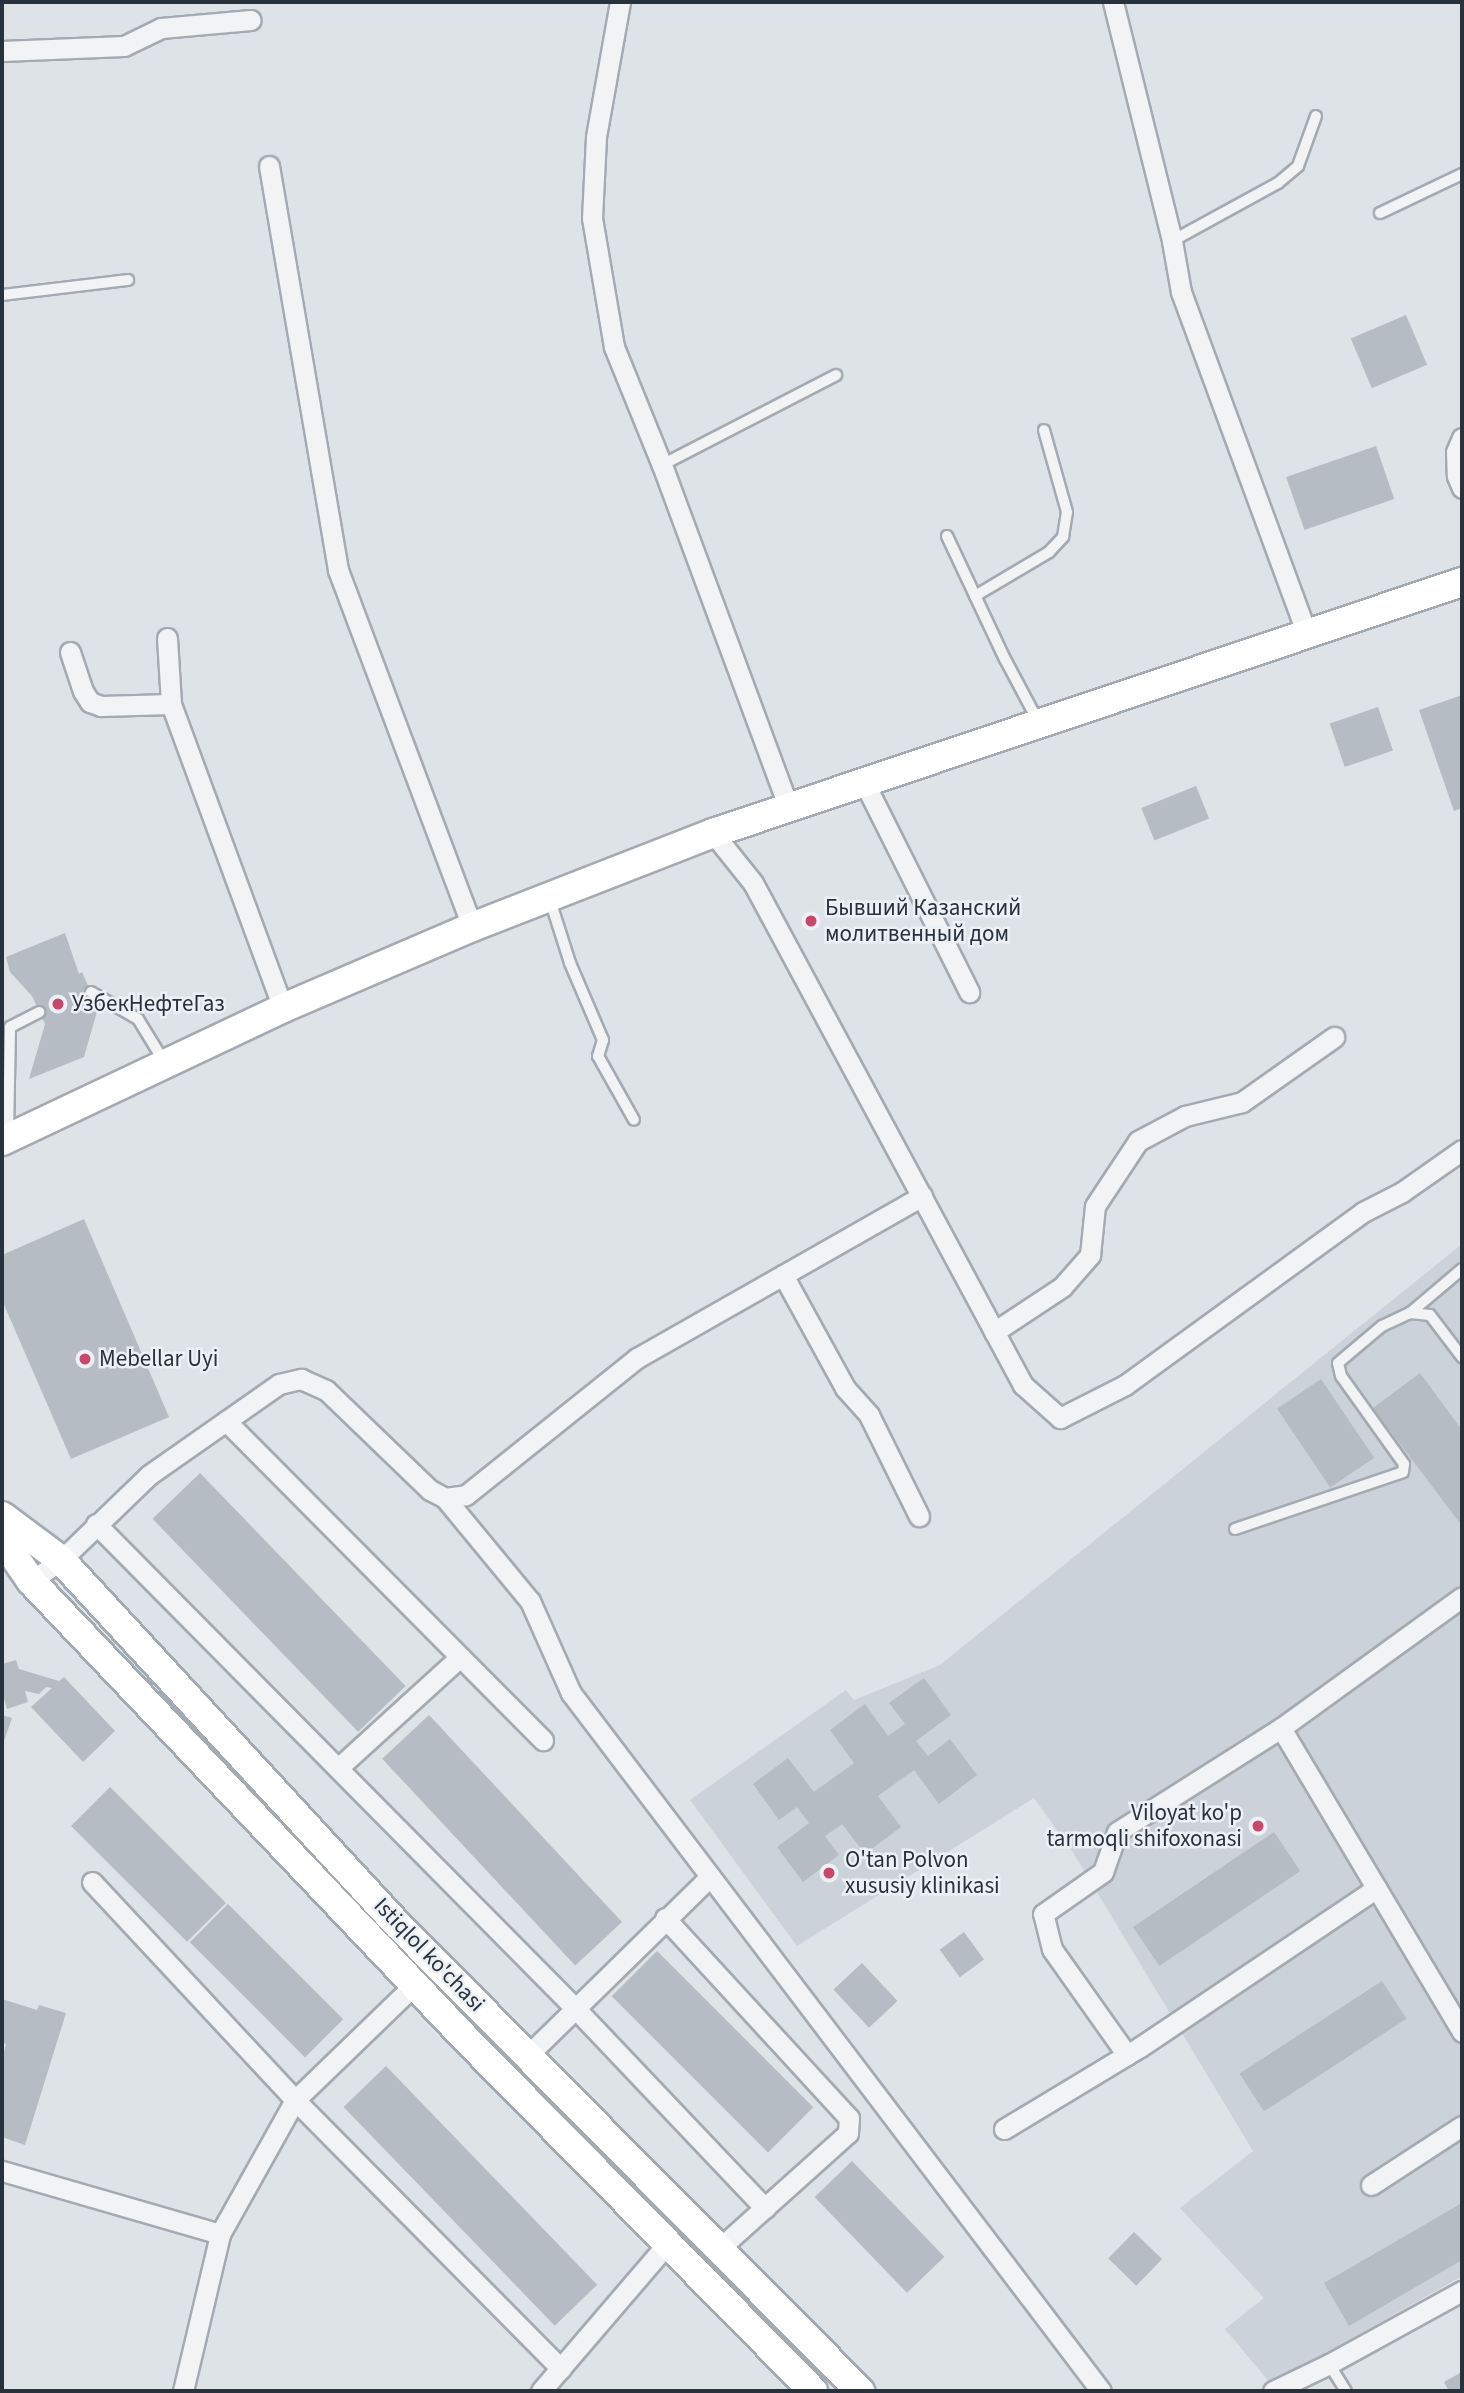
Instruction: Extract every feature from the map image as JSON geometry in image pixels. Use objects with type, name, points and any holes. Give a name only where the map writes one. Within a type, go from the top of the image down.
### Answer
[{"type":"main road","points":[[5,1139],[283,1007],[472,927],[713,834],[1462,582]]},
{"type":"main road","name":"Istiqlol ko'chasi","points":[[2,1516],[61,1560],[397,1924],[860,2391]]},
{"type":"main road","name":"Istiqlol ko'chasi","points":[[2,1539],[31,1581],[415,1984],[813,2391]]},
{"type":"street","points":[[620,2],[596,137],[592,218],[614,346],[662,465],[789,809]]},
{"type":"street","points":[[1112,2],[1172,241],[1181,292],[1307,634]]},
{"type":"street","points":[[2,51],[124,46],[161,27],[251,20]]},
{"type":"street","points":[[269,166],[338,570],[472,927]]},
{"type":"street","points":[[1462,438],[1456,452],[1457,476],[1462,488]]},
{"type":"street","points":[[167,638],[171,704],[283,1007]]},
{"type":"street","points":[[70,652],[83,691],[90,702],[101,706],[171,704]]},
{"type":"street","points":[[865,784],[969,992]]},
{"type":"street","points":[[713,834],[753,883],[1023,1385],[1060,1418],[1125,1385],[1363,1212],[1402,1192],[1462,1150]]},
{"type":"street","points":[[994,1332],[1062,1287],[1090,1255],[1095,1206],[1138,1142],[1185,1116],[1242,1102],[1334,1037]]},
{"type":"street","points":[[445,1498],[466,1495],[637,1358],[922,1196]]},
{"type":"street","points":[[783,1275],[845,1388],[869,1415],[919,1516]]},
{"type":"street","points":[[31,1581],[61,1560],[149,1475],[279,1384],[302,1378],[326,1390],[430,1490],[445,1498],[530,1601],[571,1693],[1101,2391]]},
{"type":"street","points":[[226,1421],[543,1740]]},
{"type":"street","points":[[96,1524],[575,2008],[765,2208]]},
{"type":"street","points":[[1127,2055],[1052,1949],[1043,1914],[1103,1872],[1117,1832],[1281,1728],[1462,1597]]},
{"type":"street","points":[[338,1768],[460,1657]]},
{"type":"street","points":[[1281,1728],[1462,2032]]},
{"type":"street","points":[[528,2055],[665,1918],[710,1877]]},
{"type":"street","points":[[92,1882],[295,2100],[561,2369]]},
{"type":"street","points":[[1004,2129],[1127,2055],[1377,1888]]},
{"type":"street","points":[[665,1918],[849,2118],[848,2133],[720,2248]]},
{"type":"street","points":[[183,2391],[220,2234],[295,2100],[415,1984]]},
{"type":"street","points":[[1371,2185],[1462,2126]]},
{"type":"street","points":[[2,2171],[220,2234]]},
{"type":"street","points":[[541,2391],[668,2243]]},
{"type":"street","points":[[1273,2391],[1329,2364],[1462,2291]]},
{"type":"lane","points":[[1172,241],[1278,183],[1298,166],[1316,116]]},
{"type":"lane","points":[[1380,213],[1462,174]]},
{"type":"lane","points":[[2,295],[128,280]]},
{"type":"lane","points":[[662,465],[836,374]]},
{"type":"lane","points":[[975,596],[1049,552],[1063,537],[1067,512],[1044,429]]},
{"type":"lane","points":[[947,536],[1040,725]]},
{"type":"lane","points":[[549,897],[570,963],[604,1040],[598,1056],[634,1120]]},
{"type":"lane","points":[[91,992],[138,1019],[165,1064]]},
{"type":"lane","points":[[5,1139],[10,1027],[39,1012]]},
{"type":"lane","points":[[1235,1529],[1390,1479],[1403,1472],[1404,1464],[1341,1376],[1338,1363],[1382,1326],[1410,1313],[1462,1269]]},
{"type":"lane","points":[[1410,1313],[1430,1315],[1462,1357]]},
{"type":"lane","points":[[1329,2364],[1346,2391]]},
{"type":"shaded area","name":"Viloyat ko'p tarmoqli shifoxonasi","points":[[1462,1244],[1462,2276],[1271,2384],[1225,2329],[1264,2298],[1180,2208],[1253,2151],[1074,1854],[1034,1798],[797,1946],[690,1800],[846,1690],[854,1700],[940,1665]]},
{"type":"building","points":[[1406,315],[1427,365],[1372,388],[1351,338]]},
{"type":"building","points":[[1376,446],[1394,499],[1304,530],[1286,477]]},
{"type":"building","points":[[1462,695],[1462,808],[1454,811],[1419,710]]},
{"type":"building","points":[[1378,707],[1393,750],[1345,767],[1330,724]]},
{"type":"building","points":[[1196,786],[1209,818],[1154,841],[1141,808]]},
{"type":"building","points":[[65,933],[79,974],[82,972],[98,1008],[84,1057],[29,1079],[45,1024],[32,996],[10,972],[6,957]]},
{"type":"building","name":"Mebellar Uyi","points":[[84,1219],[169,1417],[71,1459],[2,1300],[2,1255]]},
{"type":"building","points":[[1420,1373],[1462,1430],[1462,1526],[1373,1408]]},
{"type":"building","points":[[1321,1379],[1374,1458],[1330,1487],[1277,1409]]},
{"type":"building","points":[[200,1473],[406,1686],[358,1732],[153,1519]]},
{"type":"building","points":[[16,1660],[19,1669],[59,1681],[64,1677],[115,1731],[83,1762],[31,1707],[52,1688],[46,1687],[39,1694],[25,1691],[28,1702],[7,1709],[4,1698],[2,1701],[2,1664]]},
{"type":"building","points":[[924,1678],[951,1715],[916,1741],[928,1756],[950,1739],[977,1775],[939,1804],[914,1770],[878,1796],[901,1827],[865,1854],[842,1824],[825,1836],[839,1855],[803,1882],[777,1847],[809,1823],[797,1807],[779,1820],[753,1784],[788,1758],[814,1792],[854,1763],[830,1730],[865,1704],[888,1736],[905,1724],[889,1703]]},
{"type":"building","points":[[2,1715],[12,1718],[2,1747]]},
{"type":"building","points":[[429,1715],[622,1922],[575,1966],[382,1759]]},
{"type":"building","points":[[110,1787],[226,1903],[187,1942],[71,1826]]},
{"type":"building","points":[[1274,1832],[1300,1871],[1159,1966],[1133,1927]]},
{"type":"building","points":[[228,1904],[343,2019],[305,2057],[190,1942]]},
{"type":"building","points":[[964,1932],[984,1960],[960,1977],[940,1950]]},
{"type":"building","points":[[657,1951],[813,2107],[768,2153],[612,1996]]},
{"type":"building","points":[[862,1963],[897,2001],[869,2028],[833,1990]]},
{"type":"building","points":[[1382,1981],[1407,2019],[1264,2111],[1239,2074]]},
{"type":"building","points":[[2,1999],[37,2010],[39,2005],[66,2013],[25,2145],[2,2137],[2,2059],[6,2044],[2,2043]]},
{"type":"building","points":[[386,2066],[597,2285],[555,2326],[344,2107]]},
{"type":"building","points":[[852,2161],[944,2257],[907,2293],[815,2197]]},
{"type":"building","points":[[1462,2203],[1462,2260],[1349,2326],[1324,2283]]},
{"type":"building","points":[[1134,2232],[1162,2259],[1136,2286],[1108,2259]]},
{"type":"building","points":[[1462,2372],[1462,2391],[1449,2391],[1444,2382]]},
{"type":"place","name":"Бывший Казанский молитвенный дом","points":[[811,921]]},
{"type":"place","name":"УзбекНефтеГаз","points":[[58,1004]]},
{"type":"place","name":"Mebellar Uyi","points":[[85,1359]]},
{"type":"place","name":"Viloyat ko'p tarmoqli shifoxonasi","points":[[1258,1826]]},
{"type":"place","name":"O'tan Polvon xususiy klinikasi","points":[[829,1873]]}]
